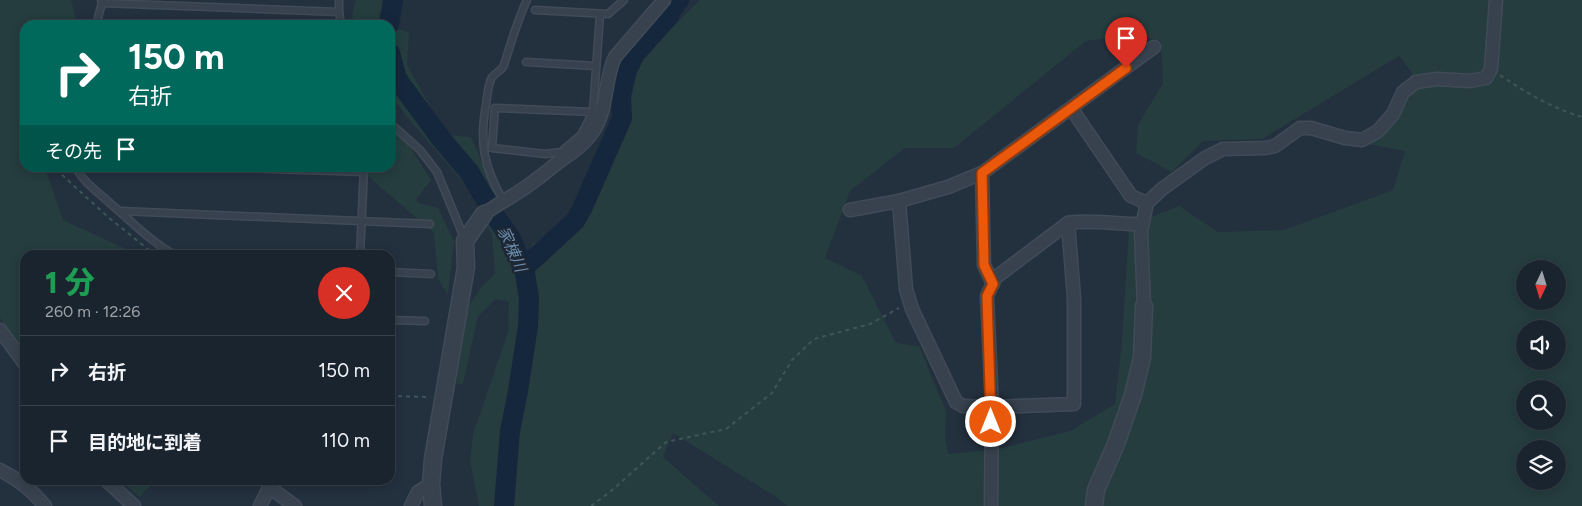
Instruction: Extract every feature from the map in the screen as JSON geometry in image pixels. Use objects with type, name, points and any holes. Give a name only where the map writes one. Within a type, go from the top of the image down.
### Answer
[{"type":"street","points":[[433,506],[430,484],[433,459],[466,267],[466,241],[494,206],[519,191],[582,146],[594,131],[601,116],[605,104],[610,72],[616,57],[664,0]]},
{"type":"street","points":[[1094,506],[1096,490],[1116,444],[1133,395],[1142,358],[1144,306],[1142,224],[1147,202],[1162,188],[1205,158],[1223,149],[1275,146],[1300,128],[1311,128],[1345,138],[1362,140],[1378,131],[1393,114],[1403,92],[1416,82],[1437,79],[1470,81],[1486,78],[1491,69],[1496,0]]},
{"type":"street","points":[[850,210],[899,201],[948,187],[982,173],[1154,47]]},
{"type":"street","points":[[1071,108],[1131,196],[1147,202]]},
{"type":"street","points":[[982,173],[984,265],[993,284]]},
{"type":"street","points":[[899,201],[906,289],[912,309],[956,402],[963,406],[992,407],[1074,404],[1074,298],[1068,223]]},
{"type":"street","points":[[991,506],[992,407],[987,296],[995,278],[1068,223],[1082,221],[1121,225],[1142,224]]},
{"type":"street","points":[[0,330],[20,357]]},
{"type":"street","points":[[0,470],[20,481]]},
{"type":"street","points":[[411,506],[418,492],[430,484]]},
{"type":"street","points":[[25,485],[33,491],[45,506]]},
{"type":"street","points":[[111,485],[134,506]]},
{"type":"street","points":[[260,506],[270,485]]},
{"type":"street","points":[[272,485],[295,506]]},
{"type":"lane","points":[[339,0],[340,20]]},
{"type":"lane","points":[[494,206],[494,184],[486,165],[482,146],[483,120],[488,88],[492,76],[503,68],[509,43],[527,0]]},
{"type":"lane","points":[[535,10],[608,14],[624,0]]},
{"type":"lane","points":[[97,20],[102,2],[339,12]]},
{"type":"lane","points":[[593,112],[495,108],[492,148],[545,154],[561,152],[580,135],[593,112],[600,14]]},
{"type":"lane","points":[[526,62],[596,66]]},
{"type":"lane","points":[[395,128],[420,150],[437,172],[466,241]]},
{"type":"lane","points":[[79,172],[160,247],[166,250]]},
{"type":"lane","points":[[360,250],[364,172]]},
{"type":"lane","points":[[120,211],[430,224]]},
{"type":"lane","points":[[395,272],[432,274]]},
{"type":"lane","points":[[395,320],[425,321]]},
{"type":"path","points":[[1491,69],[1528,95],[1582,117]]},
{"type":"path","points":[[60,172],[149,250]]},
{"type":"path","points":[[591,506],[610,492],[666,442],[726,429],[772,393],[792,360],[814,339],[870,324],[900,308]]},
{"type":"path","points":[[395,396],[444,397]]},
{"type":"green space","points":[[0,0],[71,0],[76,20],[20,20],[20,172],[46,172],[63,220],[128,250],[20,250],[20,348],[0,318]]},
{"type":"green space","points":[[356,0],[386,0],[378,20],[354,20],[352,16]]},
{"type":"green space","points":[[700,0],[1582,0],[1582,506],[787,506],[773,495],[673,433],[663,457],[719,506],[479,506],[470,461],[473,434],[508,332],[509,302],[496,299],[478,316],[463,384],[456,384],[464,313],[482,286],[495,274],[492,234],[483,222],[492,224],[512,269],[522,268],[533,243],[565,241],[584,210],[606,151],[633,66]],"holes":[[[1139,34],[1161,42],[1163,83],[1138,125],[1136,153],[1172,172],[1203,141],[1262,139],[1399,56],[1412,73],[1368,144],[1405,151],[1393,190],[1284,230],[1218,232],[1179,206],[1129,226],[1122,342],[1115,404],[1070,431],[998,449],[948,454],[945,435],[946,411],[919,346],[896,343],[862,276],[825,258],[850,191],[905,148],[954,148],[1086,41]]]},
{"type":"green space","points":[[395,27],[409,33],[407,65],[446,135],[471,137],[494,191],[478,199],[395,101]]},
{"type":"green space","points":[[395,135],[408,144],[431,180],[416,199],[418,203],[438,208],[454,241],[448,295],[438,279],[434,233],[368,176],[368,172],[395,172]]},
{"type":"green space","points":[[126,485],[152,485],[139,497]]},
{"type":"waterway","name":"家棟川","points":[[390,20],[393,0]]},
{"type":"waterway","points":[[524,268],[575,221],[582,209],[622,118],[621,96],[627,70],[635,54],[669,16],[679,0]]},
{"type":"waterway","name":"家棟川","points":[[395,72],[397,79],[442,140],[470,173],[495,216],[510,237],[524,268],[529,298],[528,326],[510,431],[504,506]]},
{"type":"route","points":[[991,422],[987,296],[993,284],[984,265],[982,173],[1126,68]]}]
